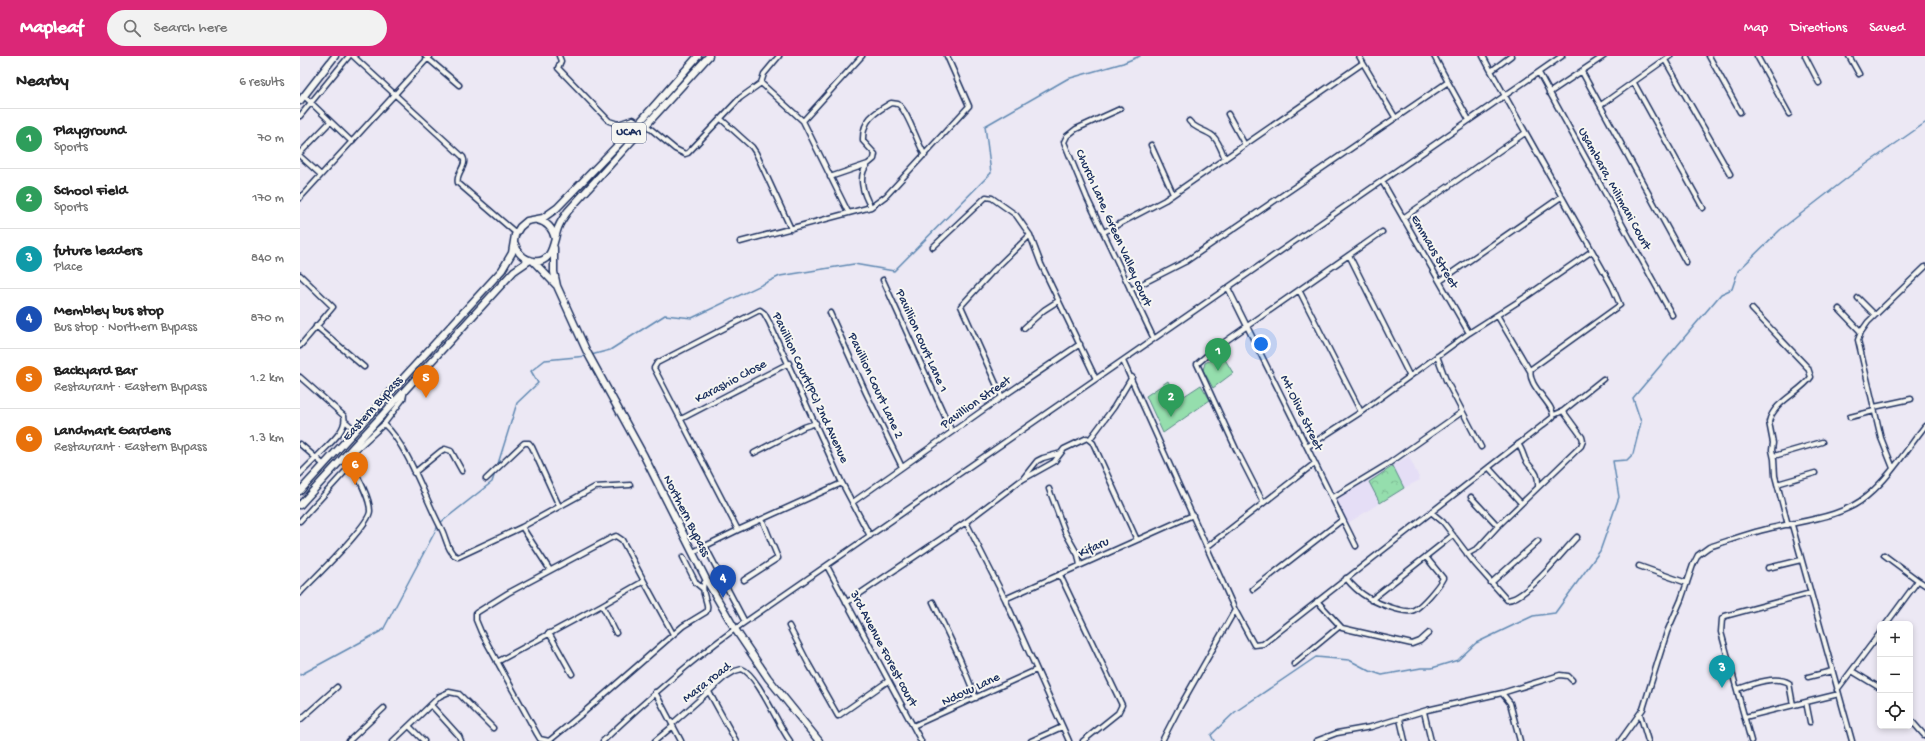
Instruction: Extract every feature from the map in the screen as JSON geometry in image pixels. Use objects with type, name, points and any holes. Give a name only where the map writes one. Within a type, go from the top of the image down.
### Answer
[{"type":"main road","points":[[302,99],[335,56]]},
{"type":"main road","name":"UCA1","points":[[536,220],[557,208],[639,123],[697,56]]},
{"type":"main road","points":[[557,286],[554,272],[555,239],[561,222],[568,211],[709,56]]},
{"type":"main road","points":[[516,233],[523,224],[536,220],[545,223],[552,229],[555,239]]},
{"type":"main road","name":"Eastern Bypass","points":[[300,491],[502,270],[512,253],[516,233]]},
{"type":"main road","points":[[515,244],[520,254],[532,260],[557,286]]},
{"type":"main road","name":"Eastern Bypass","points":[[300,506],[514,271],[532,260],[546,258],[554,248]]},
{"type":"main road","name":"Northern Bypass","points":[[557,286],[591,361],[644,456],[707,581],[735,628],[768,678],[819,741]]},
{"type":"street","points":[[300,116],[349,56]]},
{"type":"street","points":[[353,56],[395,95],[414,110],[465,159],[457,177],[458,183],[516,233]]},
{"type":"street","points":[[559,56],[562,61],[558,68],[609,121],[618,124],[629,118],[639,123]]},
{"type":"street","points":[[646,125],[675,149],[685,154],[693,150],[740,98],[762,83],[764,74],[780,56]]},
{"type":"street","points":[[803,121],[862,56]]},
{"type":"street","points":[[740,242],[871,207],[886,196],[969,106],[947,56]]},
{"type":"street","points":[[1359,56],[1395,117]]},
{"type":"street","points":[[1434,56],[1469,120]]},
{"type":"street","points":[[1483,56],[1613,289],[1620,305],[1530,371]]},
{"type":"street","points":[[1492,71],[1511,56]]},
{"type":"street","points":[[603,741],[655,692],[694,659],[735,628],[1096,380],[1562,56]]},
{"type":"street","points":[[1549,93],[1604,56]]},
{"type":"street","points":[[1601,105],[1670,56]]},
{"type":"street","points":[[1708,56],[1740,112]]},
{"type":"street","points":[[1757,56],[1788,114]]},
{"type":"street","points":[[1805,56],[1819,83]]},
{"type":"street","points":[[1849,56],[1859,74]]},
{"type":"street","points":[[300,198],[428,57],[459,85]]},
{"type":"street","points":[[1665,60],[1730,174]]},
{"type":"street","points":[[1104,232],[1173,194],[1363,63]]},
{"type":"street","points":[[1582,72],[1686,262]]},
{"type":"street","name":"Usambara, Milimani Court","points":[[1539,73],[1672,315]]},
{"type":"street","points":[[1130,290],[1185,262],[1448,82]]},
{"type":"street","points":[[762,83],[803,121],[816,144],[830,177],[848,212]]},
{"type":"street","points":[[1634,83],[1703,208]]},
{"type":"street","points":[[302,99],[311,102],[352,142]]},
{"type":"street","points":[[871,207],[861,179],[863,170],[874,159],[875,154],[863,142],[864,128],[874,116],[894,102],[898,104],[903,109],[918,144],[925,155]]},
{"type":"street","name":"Church Lane, Green Valley court","points":[[1120,109],[1076,129],[1067,136],[1064,142],[1087,198],[1154,339]]},
{"type":"street","points":[[1228,114],[1245,145]]},
{"type":"street","points":[[721,119],[756,153],[791,229]]},
{"type":"street","points":[[1189,120],[1194,126],[1214,137],[1220,146],[1225,159]]},
{"type":"street","points":[[321,175],[300,154],[330,122]]},
{"type":"street","points":[[614,123],[625,137]]},
{"type":"street","points":[[1403,218],[1525,133]]},
{"type":"street","points":[[1151,145],[1173,194]]},
{"type":"street","points":[[830,177],[868,164]]},
{"type":"street","name":"Emmaus Street","points":[[1382,182],[1469,333]]},
{"type":"street","points":[[933,246],[988,197],[992,198],[1016,215],[1030,235],[1041,264],[1096,380]]},
{"type":"street","points":[[1440,281],[1561,197]]},
{"type":"street","points":[[1263,502],[1236,449],[1198,366],[1202,359],[1382,232]]},
{"type":"street","points":[[1002,397],[961,306],[992,272],[1030,235]]},
{"type":"street","points":[[1307,448],[1360,412],[1409,375],[1469,333],[1592,251]]},
{"type":"street","points":[[1349,255],[1409,375]]},
{"type":"street","points":[[1893,468],[1884,447],[1858,340],[1861,332],[1875,315],[1925,267]]},
{"type":"street","points":[[300,275],[333,307],[301,343]]},
{"type":"street","name":"Pavillion court Lane 1","points":[[883,280],[952,432]]},
{"type":"street","name":"Mt.Olive Street","points":[[1228,288],[1356,546]]},
{"type":"street","points":[[1299,290],[1360,412]]},
{"type":"street","points":[[1858,298],[1875,315]]},
{"type":"street","points":[[1024,328],[1044,310],[1058,301]]},
{"type":"street","points":[[1752,309],[1808,368],[1811,377],[1806,384],[1791,394],[1770,418],[1769,426],[1773,443],[1772,450],[1777,484],[1811,592],[1852,741]]},
{"type":"street","points":[[1838,309],[1861,332]]},
{"type":"street","name":"Pavillion Court(PC) 2nd Avenue","points":[[738,530],[654,370],[655,366],[715,332],[756,311],[762,310],[789,363],[842,483],[870,536]]},
{"type":"street","name":"Pavillion Court Lane 2","points":[[830,313],[866,393],[902,466]]},
{"type":"street","points":[[1497,315],[1530,371],[1541,397],[1554,415]]},
{"type":"street","points":[[316,326],[364,366]]},
{"type":"street","name":"Pavillion Street","points":[[853,502],[902,466],[1080,344]]},
{"type":"street","points":[[1437,356],[1446,380],[1481,447]]},
{"type":"street","points":[[1123,361],[1132,377],[1235,610],[1250,639],[1257,645],[1265,642],[1489,468],[1554,415],[1563,411],[1603,379]]},
{"type":"street","name":"Karashio Close","points":[[681,419],[789,363]]},
{"type":"street","points":[[300,377],[344,416],[345,421],[355,430]]},
{"type":"street","points":[[1090,439],[1122,395],[1132,377]]},
{"type":"street","points":[[300,593],[345,546],[369,516],[370,505],[346,456],[384,424],[403,399],[405,389]]},
{"type":"street","points":[[1850,416],[1911,399]]},
{"type":"street","points":[[1467,554],[1478,548],[1498,526],[1582,443],[1582,437],[1563,411]]},
{"type":"street","points":[[1332,498],[1388,464],[1462,412]]},
{"type":"street","points":[[300,474],[342,428],[345,421]]},
{"type":"street","points":[[754,453],[804,427],[816,423]]},
{"type":"street","points":[[384,424],[398,441],[451,552],[456,556],[460,556],[522,527],[595,487],[630,485]]},
{"type":"street","points":[[1620,741],[1640,714],[1646,702],[1666,632],[1695,561],[1704,550],[1776,527],[1790,525],[1838,512],[1866,498],[1893,468],[1925,427]]},
{"type":"street","points":[[1020,482],[1037,462],[1043,458],[1061,452],[1087,438],[1090,439]]},
{"type":"street","points":[[1090,439],[1137,540]]},
{"type":"street","points":[[1774,456],[1822,442]]},
{"type":"street","points":[[486,479],[518,448],[524,443],[528,443],[532,447],[559,506]]},
{"type":"street","points":[[300,444],[324,465]]},
{"type":"street","points":[[1518,444],[1524,453],[1525,459],[1538,475],[1538,487]]},
{"type":"street","points":[[414,473],[445,449],[451,451],[462,471]]},
{"type":"street","points":[[846,602],[966,522],[1020,482],[1054,462],[1061,452]]},
{"type":"street","points":[[1206,547],[1315,463]]},
{"type":"street","points":[[300,521],[351,465]]},
{"type":"street","points":[[1489,468],[1521,503]]},
{"type":"street","points":[[1777,484],[1815,473]]},
{"type":"street","points":[[693,552],[842,483]]},
{"type":"street","points":[[1049,489],[1066,532],[1078,555],[1080,565]]},
{"type":"street","points":[[1470,498],[1498,526]]},
{"type":"street","points":[[300,506],[307,513]]},
{"type":"street","points":[[1432,512],[1439,517],[1467,554],[1507,600],[1518,597],[1546,572],[1577,537]]},
{"type":"street","name":"Kifaru","points":[[1005,599],[1193,515]]},
{"type":"street","points":[[744,580],[778,558],[762,519]]},
{"type":"street","points":[[1253,589],[1342,520]]},
{"type":"street","points":[[966,522],[1005,599],[1069,741]]},
{"type":"street","points":[[522,527],[550,570]]},
{"type":"street","points":[[1371,600],[1389,584],[1453,535]]},
{"type":"street","points":[[674,634],[622,540],[616,536],[550,570],[478,610],[476,613],[476,620],[481,632],[537,734],[540,739],[549,741],[583,713],[674,634],[683,626],[708,610],[702,588],[696,583],[683,557]]},
{"type":"street","points":[[1491,583],[1538,541]]},
{"type":"street","points":[[705,546],[745,622]]},
{"type":"street","points":[[1884,555],[1925,585]]},
{"type":"street","points":[[1346,578],[1360,594],[1383,606],[1405,611],[1416,609],[1436,588],[1443,578],[1426,557]]},
{"type":"street","points":[[1768,568],[1801,560]]},
{"type":"street","name":"3rd Avenue Forest court","points":[[827,566],[921,741]]},
{"type":"street","points":[[1639,566],[1687,583]]},
{"type":"street","points":[[1060,575],[1122,705],[1118,713],[1083,741]]},
{"type":"street","points":[[1888,621],[1919,580]]},
{"type":"street","points":[[497,662],[644,581]]},
{"type":"street","points":[[702,588],[704,583],[707,581]]},
{"type":"street","points":[[1751,741],[1738,689],[1721,632],[1722,619],[1725,616],[1811,592]]},
{"type":"street","points":[[1316,601],[1340,626],[1348,630],[1412,644],[1420,641],[1429,633]]},
{"type":"street","points":[[933,602],[960,659],[976,698]]},
{"type":"street","points":[[602,605],[616,633]]},
{"type":"street","points":[[1162,741],[1235,610]]},
{"type":"street","points":[[790,626],[808,663],[838,716],[888,681]]},
{"type":"street","points":[[1294,664],[1340,626]]},
{"type":"street","points":[[549,633],[572,674]]},
{"type":"street","points":[[1745,717],[1806,702],[1838,692],[1877,637]]},
{"type":"street","name":"Mara road","points":[[655,741],[731,673],[739,670],[745,670],[774,712],[782,729],[790,741]]},
{"type":"street","name":"Ndovu Lane","points":[[913,726],[1036,670]]},
{"type":"street","points":[[1808,677],[1832,671]]},
{"type":"street","points":[[1852,671],[1877,686]]},
{"type":"street","points":[[1316,741],[1337,733],[1371,727],[1424,712],[1502,693],[1560,675],[1568,676],[1572,680]]},
{"type":"street","points":[[1738,689],[1755,683],[1776,680],[1787,681],[1791,689],[1793,704]]},
{"type":"street","points":[[300,720],[337,687]]},
{"type":"street","points":[[655,692],[680,741]]},
{"type":"street","points":[[709,692],[736,741]]},
{"type":"street","points":[[393,741],[443,693],[459,694],[493,728]]},
{"type":"street","points":[[1502,693],[1510,703],[1520,741]]},
{"type":"street","points":[[1806,702],[1810,722]]},
{"type":"street","points":[[430,705],[459,736],[461,741]]},
{"type":"street","points":[[349,741],[384,708]]},
{"type":"street","points":[[1424,712],[1431,741]]},
{"type":"street","points":[[1640,714],[1648,741]]},
{"type":"street","points":[[1400,719],[1405,741]]},
{"type":"street","points":[[1913,722],[1925,735],[1920,741]]},
{"type":"street","points":[[409,726],[424,741]]},
{"type":"street","points":[[1031,741],[1062,727]]},
{"type":"shaded area","points":[[1409,456],[1420,480],[1404,488],[1348,523],[1335,500]]},
{"type":"green space","points":[[1223,356],[1233,373],[1213,388],[1203,370],[1205,363],[1213,359],[1215,361]]},
{"type":"green space","points":[[1168,381],[1178,400],[1201,385],[1210,400],[1163,433],[1146,396]]},
{"type":"green space","points":[[1393,466],[1404,488],[1380,503],[1369,482]]},
{"type":"waterway","points":[[591,355],[610,350],[665,315],[692,318],[780,276],[854,264],[894,271],[991,173],[985,126],[1067,79],[1123,63],[1140,56]]},
{"type":"waterway","points":[[1214,741],[1211,735],[1235,712],[1316,657],[1349,660],[1370,671],[1382,675],[1421,668],[1432,668],[1458,660],[1476,643],[1533,616],[1555,613],[1600,551],[1619,497],[1613,461],[1627,460],[1633,454],[1641,422],[1633,398],[1721,294],[1732,289],[1738,271],[1780,230],[1855,172],[1925,123]]},
{"type":"waterway","points":[[497,467],[517,403],[538,383],[531,371],[545,360],[587,356]]},
{"type":"waterway","points":[[440,523],[492,482],[495,473]]},
{"type":"waterway","points":[[300,675],[383,630],[438,526]]},
{"type":"place","name":"Playground","points":[[1218,371]]},
{"type":"place","name":"Backyard Bar","points":[[426,398]]},
{"type":"place","name":"School Field","points":[[1171,417]]},
{"type":"place","name":"Landmark Gardens","points":[[355,485]]},
{"type":"place","name":"Membley bus stop","points":[[723,598]]},
{"type":"place","name":"future leaders","points":[[1722,688]]}]
